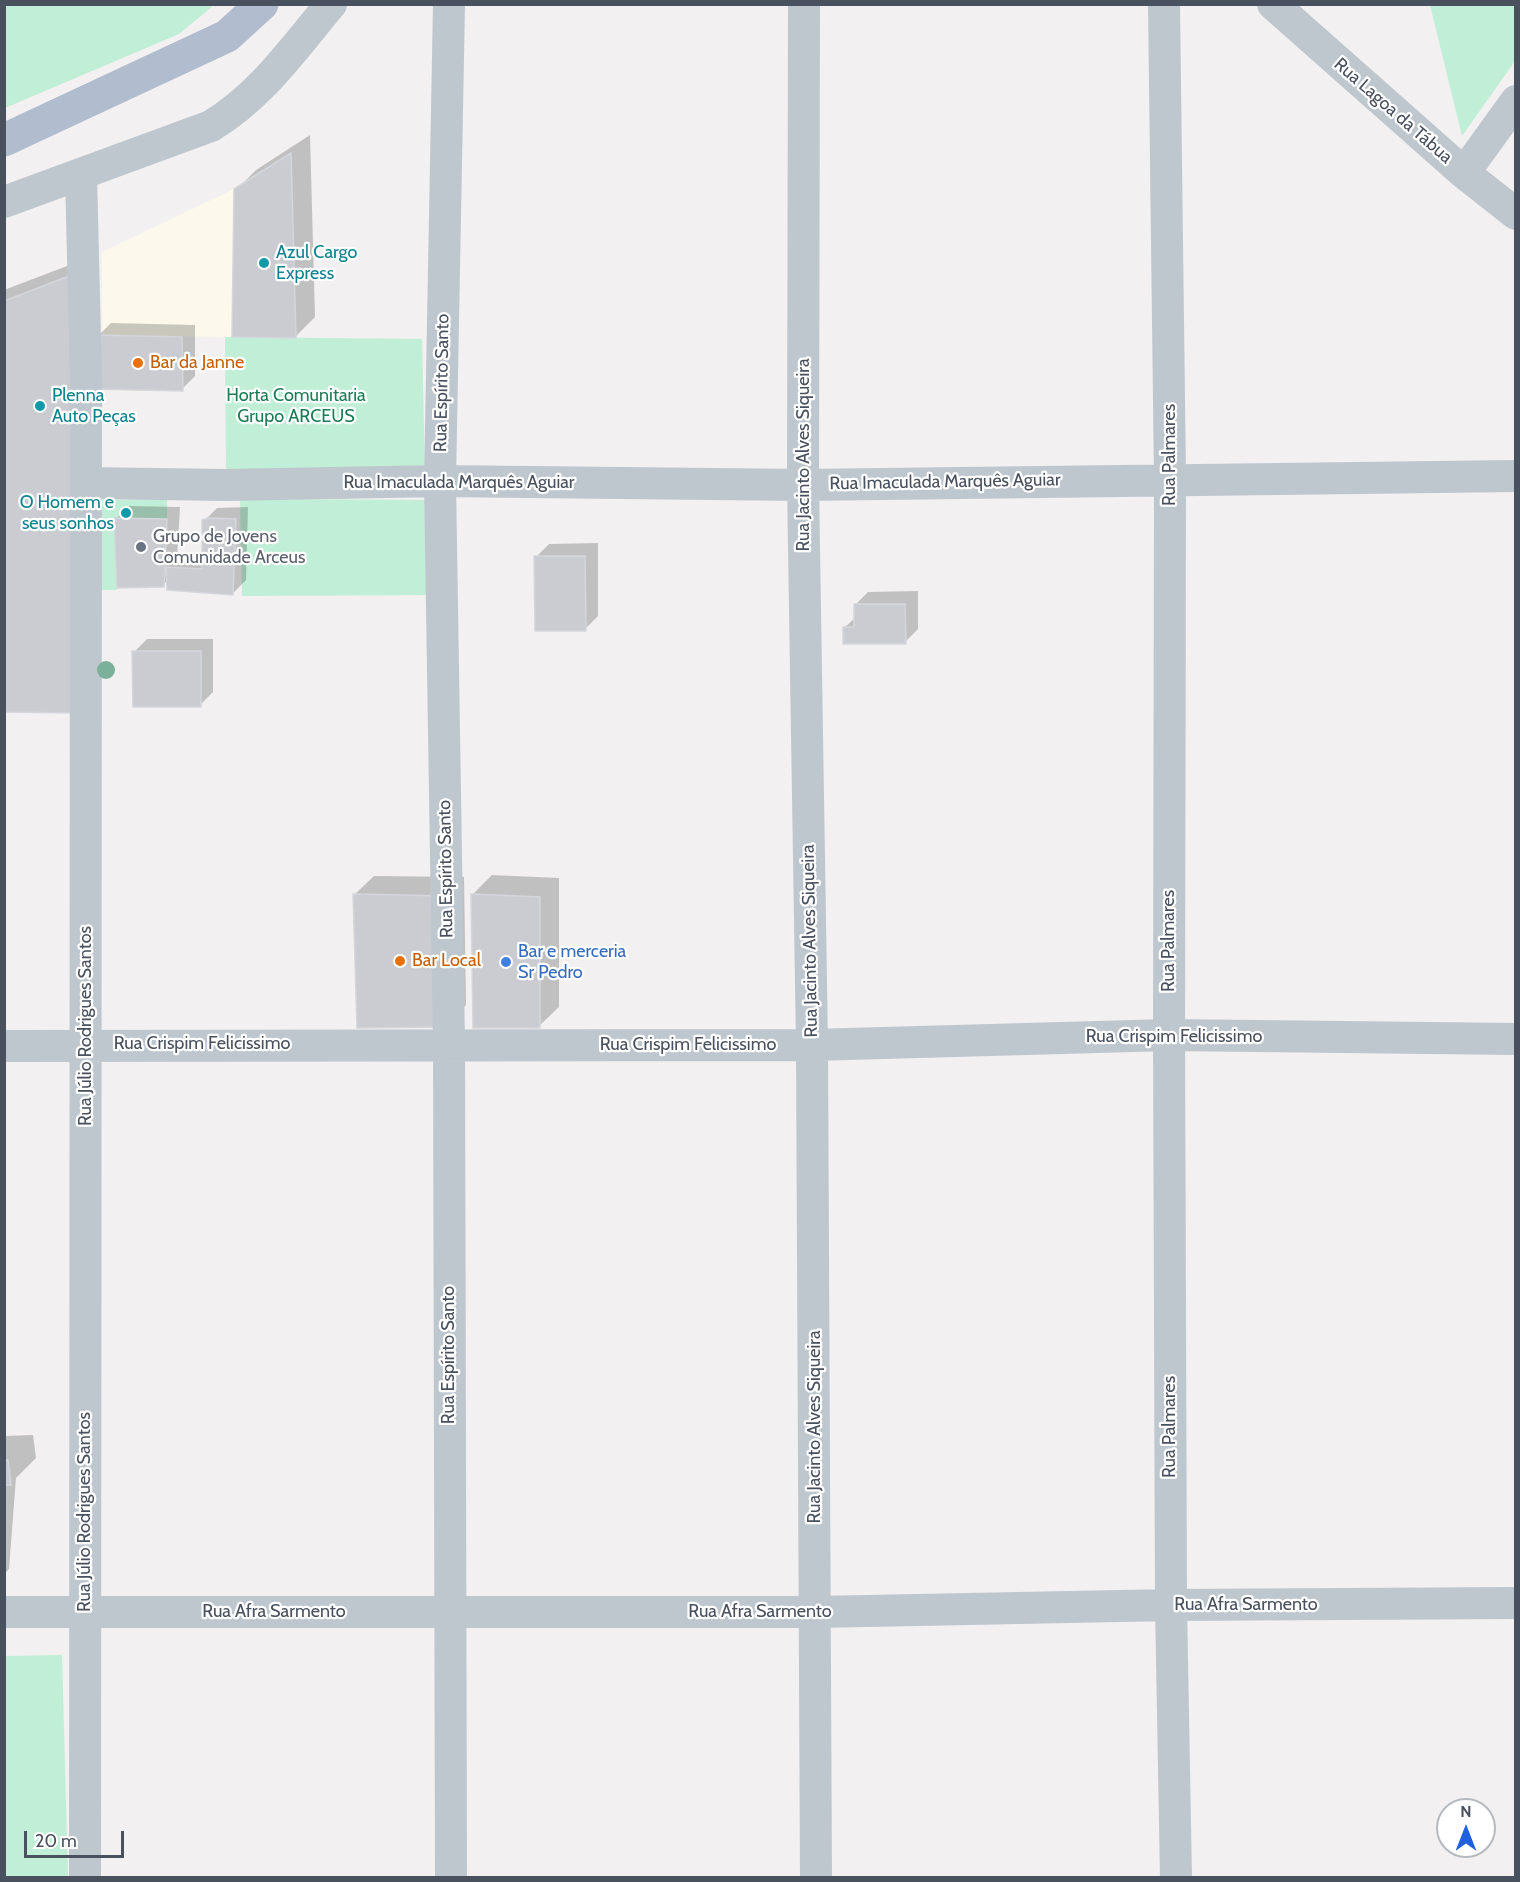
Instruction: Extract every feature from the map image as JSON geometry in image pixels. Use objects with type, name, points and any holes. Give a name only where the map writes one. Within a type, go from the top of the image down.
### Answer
[{"type":"main road","points":[[227,36],[242,4]]},
{"type":"main road","points":[[4,140],[227,36],[262,4]]},
{"type":"street","points":[[4,202],[211,126],[234,112],[261,87],[331,4]]},
{"type":"street","name":"Rua Espírito Santo","points":[[448,4],[440,482],[449,1044],[451,1878]]},
{"type":"street","name":"Rua Jacinto Alves Siqueira","points":[[804,4],[803,485],[812,1045],[816,1878]]},
{"type":"street","name":"Rua Palmares","points":[[1164,4],[1170,479],[1171,1605],[1176,1878]]},
{"type":"street","name":"Rua Lagoa da Tábua","points":[[1273,4],[1464,173],[1515,214]]},
{"type":"street","points":[[1464,173],[1515,101]]},
{"type":"street","name":"Rua Júlio Rodrigues Santos","points":[[81,175],[86,483],[85,1878]]},
{"type":"street","name":"Rua Imaculada Marquês Aguiar","points":[[86,483],[226,485],[440,482],[803,485],[1515,476]]},
{"type":"street","name":"Rua Crispim Felicissimo","points":[[4,1046],[86,1044],[812,1045],[1169,1035],[1515,1039]]},
{"type":"street","name":"Rua Afra Sarmento","points":[[4,1612],[816,1612],[1171,1605],[1515,1603]]},
{"type":"shaded area","points":[[234,189],[232,337],[102,335],[102,252]]},
{"type":"green space","points":[[5,4],[214,5],[179,34],[5,108]]},
{"type":"green space","points":[[1430,5],[1515,5],[1515,61],[1462,136]]},
{"type":"green space","name":"Horta Comunitaria Grupo ARCEUS","points":[[225,337],[422,339],[425,474],[226,479]]},
{"type":"green space","points":[[240,499],[438,500],[439,595],[242,596]]},
{"type":"green space","points":[[97,500],[167,500],[167,519],[114,518],[117,590],[99,590]]},
{"type":"green space","points":[[62,1655],[68,1877],[5,1877],[5,1656]]},
{"type":"building","name":"Azul Cargo Express","points":[[291,153],[296,338],[232,337],[234,189]]},
{"type":"building","name":"Plenna Auto Peças","points":[[77,273],[75,713],[4,712],[4,301]]},
{"type":"building","name":"Bar da Janne","points":[[96,335],[182,337],[183,391],[91,389]]},
{"type":"building","name":"Grupo de Jovens Comunidade Arceus","points":[[114,518],[167,519],[164,587],[117,588]]},
{"type":"building","points":[[208,518],[236,519],[233,595],[167,590],[166,567],[202,569],[202,520]]},
{"type":"building","points":[[534,556],[585,556],[586,631],[535,631]]},
{"type":"building","points":[[854,604],[905,604],[906,644],[843,644],[843,627],[854,627]]},
{"type":"building","points":[[132,651],[201,651],[201,707],[133,707]]},
{"type":"building","name":"Bar Local","points":[[353,894],[445,896],[447,1027],[357,1028]]},
{"type":"building","name":"Bar e merceria Sr Pedro","points":[[471,894],[540,897],[540,1028],[473,1028]]},
{"type":"building","points":[[4,1460],[8,1460],[11,1485],[4,1485]]},
{"type":"place","name":"Azul Cargo Express","points":[[264,263]]},
{"type":"place","name":"Bar da Janne","points":[[138,363]]},
{"type":"place","name":"Plenna Auto Peças","points":[[40,406]]},
{"type":"place","name":"O Homem e seus sonhos","points":[[126,513]]},
{"type":"place","name":"Grupo de Jovens Comunidade Arceus","points":[[141,547]]},
{"type":"place","name":"Bar Local","points":[[400,961]]},
{"type":"place","name":"Bar e merceria Sr Pedro","points":[[506,962]]}]
